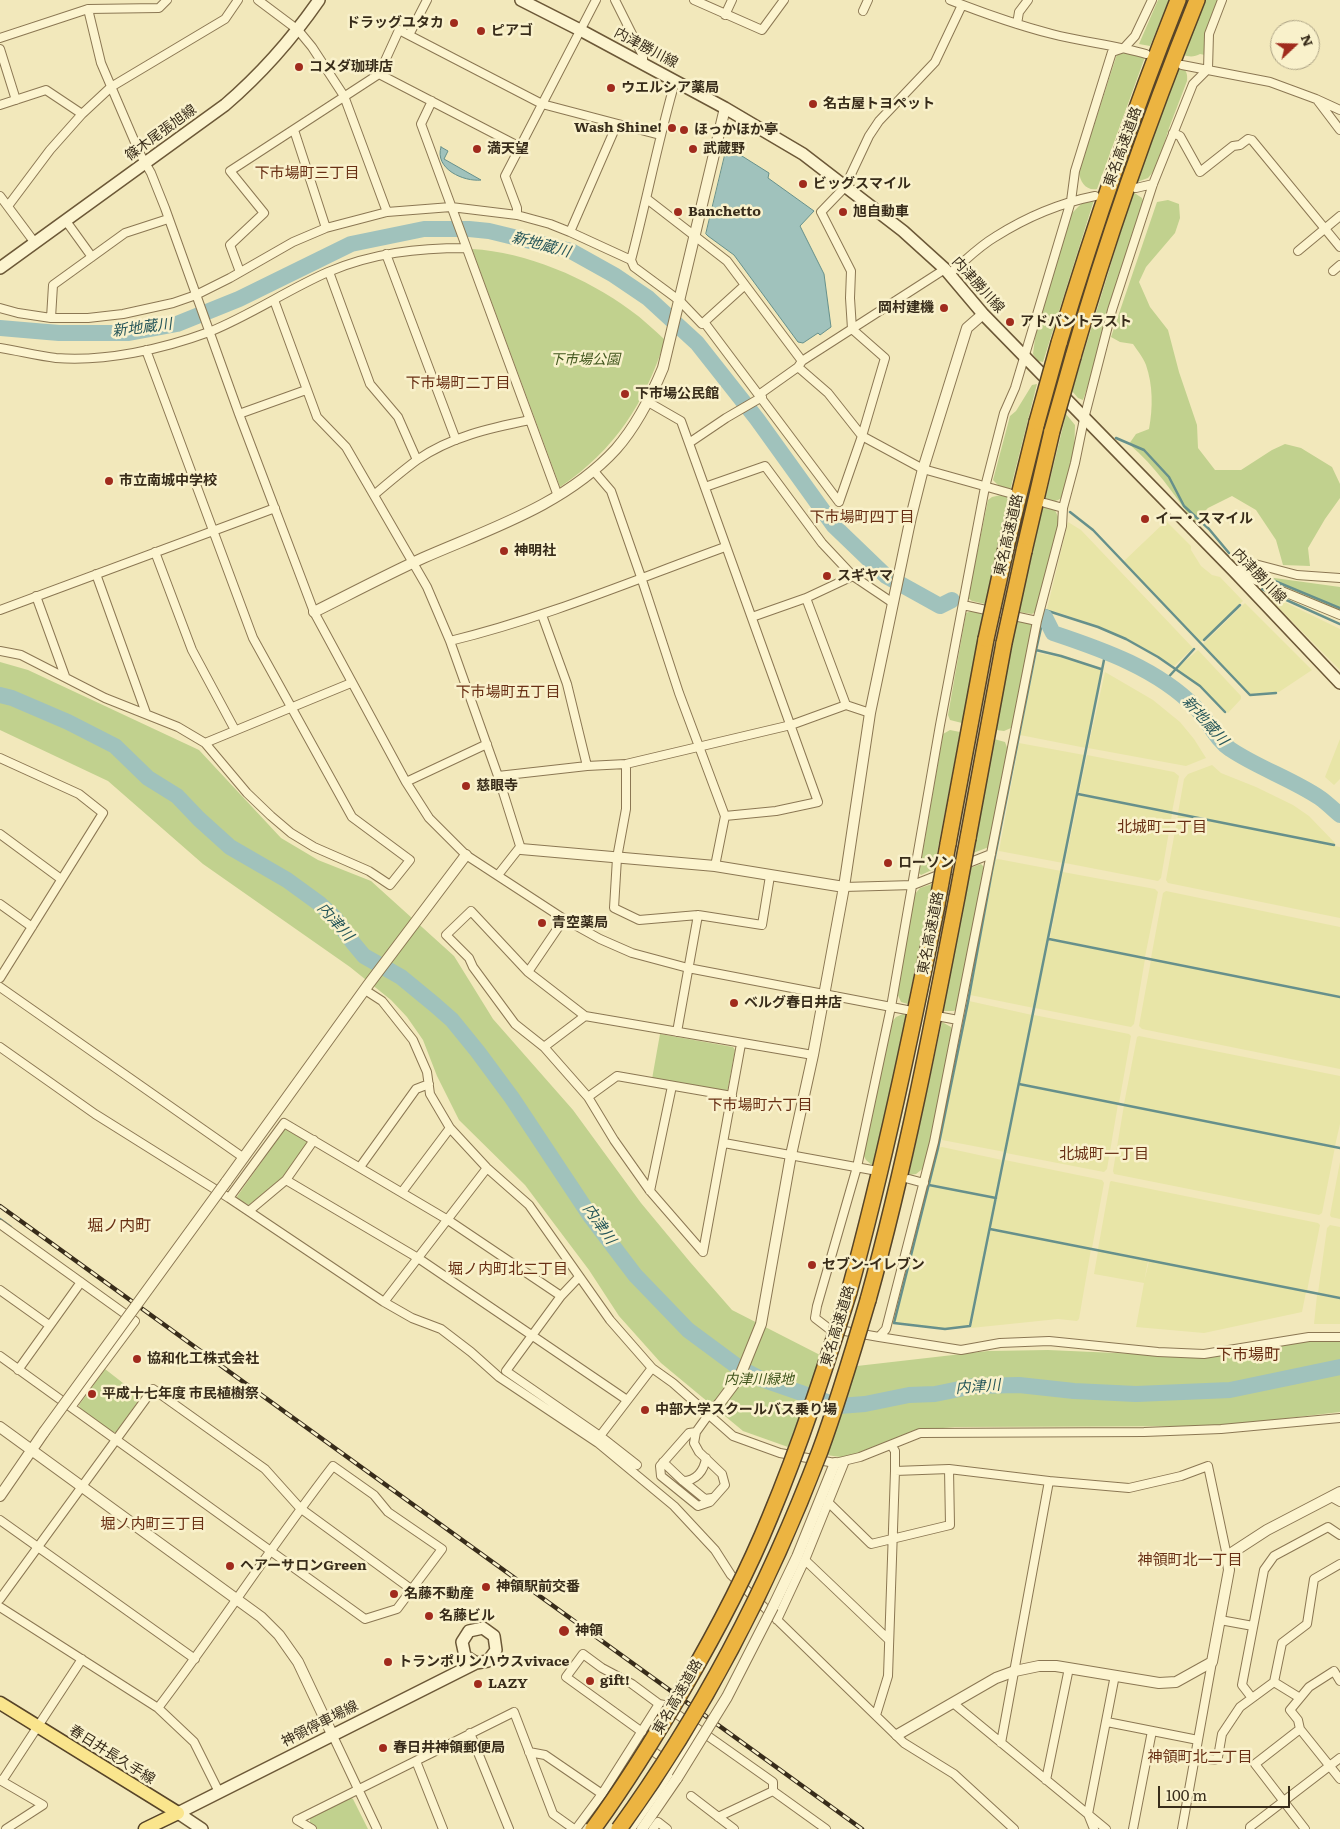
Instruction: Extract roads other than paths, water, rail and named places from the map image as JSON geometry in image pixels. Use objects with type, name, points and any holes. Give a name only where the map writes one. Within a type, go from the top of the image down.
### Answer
[{"type":"highway","name":"東名高速道路","points":[[593,1829],[642,1758],[702,1656],[733,1597],[770,1518],[826,1366],[849,1292],[893,1120],[937,905],[986,639],[1006,548],[1038,422],[1059,343],[1097,220],[1178,0]]},
{"type":"highway","name":"東名高速道路","points":[[619,1829],[686,1728],[751,1609],[788,1529],[820,1451],[847,1372],[890,1221],[911,1128],[957,897],[1004,643],[1052,431],[1092,291],[1133,168],[1170,66],[1197,0]]},
{"type":"main road","name":"篠木尾張旭線","points":[[0,268],[225,105],[247,86],[298,30],[319,0]]},
{"type":"main road","name":"内津勝川線","points":[[521,0],[582,30],[760,127],[803,154],[903,231],[947,272],[983,314],[1234,571],[1340,683]]},
{"type":"main road","name":"神領停車場線","points":[[178,1813],[476,1663]]},
{"type":"main road","name":"春日井長久手線","points":[[0,1703],[178,1813]]},
{"type":"main road","points":[[145,1829],[178,1813],[202,1829]]},
{"type":"street","points":[[0,38],[88,9],[159,8],[167,0]]},
{"type":"street","points":[[8,206],[50,150],[82,114],[111,86],[225,19],[238,0]]},
{"type":"street","points":[[258,0],[298,30],[312,47],[344,96],[387,212]]},
{"type":"street","points":[[409,35],[427,0]]},
{"type":"street","points":[[516,215],[517,208],[505,176],[596,0]]},
{"type":"street","points":[[615,0],[643,56],[644,64]]},
{"type":"street","points":[[694,0],[762,30],[784,0]]},
{"type":"street","points":[[725,15],[732,0]]},
{"type":"street","points":[[863,11],[868,0]]},
{"type":"street","points":[[950,0],[1016,24],[1146,54]]},
{"type":"street","points":[[1016,24],[1019,12],[1028,0]]},
{"type":"street","points":[[1152,0],[1135,36],[1124,48],[1112,52],[1075,171],[1071,200],[1025,357],[1015,388],[1004,413],[985,487],[891,1007],[857,1167],[815,1318],[828,1328],[961,1350],[1000,1343],[1049,1341],[1158,1352],[1204,1354],[1309,1337],[1340,1337]]},
{"type":"street","points":[[879,1337],[886,1329],[924,1183],[1037,621],[1062,526],[1063,508],[1084,419],[1112,310],[1153,184],[1193,84],[1208,69],[1209,34],[1222,0]]},
{"type":"street","points":[[704,322],[761,395],[839,502],[862,436],[885,358],[852,329],[851,271],[821,212],[845,187],[869,136],[879,121],[935,62],[962,5]]},
{"type":"street","points":[[88,9],[101,63],[144,164],[151,173],[314,612],[406,782],[429,818],[466,854],[564,919],[600,939],[632,953],[688,968],[907,1010]]},
{"type":"street","points":[[240,272],[230,244],[264,212],[230,171],[379,74],[399,30],[542,104],[660,135]]},
{"type":"street","points":[[0,49],[16,100]]},
{"type":"street","points":[[1182,65],[1270,82],[1340,110]]},
{"type":"street","points":[[379,74],[520,147]]},
{"type":"street","points":[[673,89],[660,135],[647,199],[631,260],[634,267],[702,324],[745,285]]},
{"type":"street","points":[[0,105],[46,90],[82,114]]},
{"type":"street","points":[[1316,99],[1340,130]]},
{"type":"street","points":[[432,101],[421,124],[558,496]]},
{"type":"street","points":[[314,612],[412,563],[548,503],[593,470],[616,449],[648,402],[663,368],[726,108]]},
{"type":"street","points":[[570,232],[617,124]]},
{"type":"street","points":[[294,130],[326,228]]},
{"type":"street","points":[[1174,133],[1180,136],[1200,172],[1234,146],[1240,145],[1248,139],[1252,140],[1340,247]]},
{"type":"street","points":[[1136,188],[1153,184]]},
{"type":"street","points":[[0,196],[35,243]]},
{"type":"street","points":[[689,443],[761,395],[800,364],[852,329],[947,272],[993,238],[1034,216],[1071,200],[1095,196]]},
{"type":"street","points":[[647,199],[726,261],[800,364],[828,393],[862,436],[923,469],[1009,493]]},
{"type":"street","points":[[0,308],[51,318],[88,318],[123,314],[173,303],[197,297],[293,242],[326,228],[387,212],[453,210],[516,215],[570,232],[631,260]]},
{"type":"street","points":[[1298,251],[1340,216]]},
{"type":"street","points":[[51,318],[53,285],[125,233],[168,219]]},
{"type":"street","points":[[66,221],[92,257]]},
{"type":"street","points":[[0,348],[65,358],[122,355],[146,350],[246,315],[329,272],[366,258],[428,248],[465,246]]},
{"type":"street","points":[[386,254],[456,440]]},
{"type":"street","points":[[1333,271],[1340,265]]},
{"type":"street","points":[[329,272],[370,384],[398,417],[417,460]]},
{"type":"street","points":[[274,300],[317,416],[346,447],[427,587],[450,641],[487,744],[520,848]]},
{"type":"street","points":[[696,1432],[689,1433],[660,1466],[661,1476],[698,1506],[710,1502],[726,1485],[722,1474],[699,1452],[694,1443],[696,1432],[740,1376],[758,1334],[844,887],[870,712],[900,569],[923,469],[967,328],[983,314]]},
{"type":"street","points":[[0,651],[21,655],[105,698],[178,727],[205,743],[247,793],[291,832],[314,847],[369,870],[390,885],[410,860],[352,818],[253,638],[146,350]]},
{"type":"street","points":[[240,414],[306,390]]},
{"type":"street","points":[[648,402],[681,421],[818,802],[776,811],[725,816]]},
{"type":"street","points":[[374,495],[417,460],[456,440],[484,429],[530,420]]},
{"type":"street","points":[[704,487],[764,466],[822,543],[853,576],[893,601]]},
{"type":"street","points":[[593,470],[611,491],[698,747],[725,816],[715,866]]},
{"type":"street","points":[[1045,503],[1063,508]]},
{"type":"street","points":[[0,610],[275,508]]},
{"type":"street","points":[[450,641],[495,630],[542,615],[725,547]]},
{"type":"street","points":[[155,552],[192,650],[235,730]]},
{"type":"street","points":[[1234,571],[1255,564],[1297,575],[1340,578]]},
{"type":"street","points":[[1234,571],[1340,615]]},
{"type":"street","points":[[96,574],[146,713]]},
{"type":"street","points":[[752,617],[806,598],[853,576]]},
{"type":"street","points":[[36,596],[65,676]]},
{"type":"street","points":[[806,598],[846,705]]},
{"type":"street","points":[[963,605],[1037,621]]},
{"type":"street","points":[[542,615],[567,684],[587,766]]},
{"type":"street","points":[[205,743],[351,683]]},
{"type":"street","points":[[498,776],[587,766],[626,764],[791,725],[846,705],[870,712]]},
{"type":"street","points":[[406,782],[487,744]]},
{"type":"street","points":[[0,758],[79,794],[103,812],[0,978]]},
{"type":"street","points":[[626,764],[626,809],[617,858],[614,908],[639,920],[698,915],[762,925],[770,876]]},
{"type":"street","points":[[0,834],[61,879]]},
{"type":"street","points":[[520,848],[715,866],[844,887],[913,884],[991,854]]},
{"type":"street","points":[[498,874],[520,848]]},
{"type":"street","points":[[0,1496],[44,1432],[366,987],[466,854]]},
{"type":"street","points":[[0,904],[32,927]]},
{"type":"street","points":[[741,1044],[702,1252],[650,1191],[614,1140],[588,1097],[544,1047],[515,1024],[473,967],[469,958],[446,935],[472,911],[528,972],[585,1016],[813,1055]]},
{"type":"street","points":[[677,1032],[698,915]]},
{"type":"street","points":[[528,972],[564,919]]},
{"type":"street","points":[[0,987],[244,1158]]},
{"type":"street","points":[[366,987],[382,1001],[413,1040],[427,1072],[430,1094],[450,1128],[487,1168],[529,1205],[610,1320],[652,1368],[733,1436],[780,1453],[840,1462],[920,1433],[1144,1432],[1221,1429],[1340,1418]]},
{"type":"street","points":[[544,1047],[585,1016]]},
{"type":"street","points":[[942,1017],[958,1020]]},
{"type":"street","points":[[0,1047],[94,1114],[229,1198],[384,1302],[412,1318],[442,1330],[499,1377],[598,1443],[674,1506],[715,1550],[731,1575],[904,1743],[954,1774],[1014,1829]]},
{"type":"street","points":[[588,1097],[616,1076],[732,1096]]},
{"type":"street","points":[[360,1167],[416,1089],[429,1084]]},
{"type":"street","points":[[650,1191],[672,1086]]},
{"type":"street","points":[[229,1198],[284,1123],[448,1220],[562,1296]]},
{"type":"street","points":[[402,1192],[450,1128]]},
{"type":"street","points":[[249,1211],[286,1180],[314,1140]]},
{"type":"street","points":[[724,1142],[872,1170]]},
{"type":"street","points":[[384,1302],[487,1168]]},
{"type":"street","points":[[909,1179],[924,1183]]},
{"type":"street","points":[[286,1180],[418,1258],[627,1400]]},
{"type":"street","points":[[0,1224],[135,1321],[71,1407]]},
{"type":"street","points":[[580,1277],[562,1296],[506,1371],[600,1436],[637,1465]]},
{"type":"street","points":[[18,1370],[81,1282]]},
{"type":"street","points":[[0,1290],[49,1325]]},
{"type":"street","points":[[0,1356],[270,1552],[365,1619],[397,1609],[442,1549],[388,1512],[374,1495],[333,1466],[300,1508],[270,1552],[236,1598],[195,1659],[158,1708]]},
{"type":"street","points":[[600,1436],[652,1368]]},
{"type":"street","points":[[0,1599],[153,1389],[265,1469],[300,1508],[412,1589]]},
{"type":"street","points":[[0,1426],[236,1598],[261,1617],[279,1635],[298,1662],[377,1829]]},
{"type":"street","points":[[876,1715],[888,1676],[895,1471],[895,1451],[891,1445]]},
{"type":"street","points":[[683,1480],[689,1480],[700,1474],[705,1465],[706,1458]]},
{"type":"street","points":[[663,1462],[705,1499],[714,1498]]},
{"type":"street","points":[[777,1620],[805,1560],[828,1502],[840,1462]]},
{"type":"street","points":[[642,1829],[677,1778],[727,1697],[773,1607],[840,1462]]},
{"type":"street","points":[[895,1471],[949,1469],[1129,1488],[1181,1476],[1208,1466],[1229,1570],[1182,1829]]},
{"type":"street","points":[[828,1502],[871,1544],[950,1525],[949,1469]]},
{"type":"street","points":[[1001,1743],[1016,1671],[1049,1481]]},
{"type":"street","points":[[1226,1556],[1267,1530],[1337,1497]]},
{"type":"street","points":[[0,1520],[195,1659]]},
{"type":"street","points":[[1252,1698],[1242,1685],[1264,1570],[1274,1556],[1328,1528],[1340,1534]]},
{"type":"street","points":[[805,1560],[889,1640]]},
{"type":"street","points":[[1195,1757],[1215,1760],[1218,1757],[1222,1734],[1240,1708],[1274,1682],[1282,1643],[1307,1624],[1314,1579],[1340,1564]]},
{"type":"street","points":[[0,1607],[158,1708],[194,1742],[219,1792]]},
{"type":"street","points":[[1220,1620],[1253,1626]]},
{"type":"street","points":[[642,1732],[566,1677],[583,1654],[602,1668],[632,1684],[659,1704],[664,1705],[773,1782],[774,1791],[826,1829]]},
{"type":"street","points":[[6,1829],[43,1805],[1,1781],[82,1659]]},
{"type":"street","points":[[897,1735],[996,1678],[1016,1671],[1038,1666],[1069,1668],[1159,1683],[1176,1682],[1212,1662]]},
{"type":"street","points":[[1046,1780],[1069,1668]]},
{"type":"street","points":[[1340,1681],[1334,1671],[1309,1687],[1290,1710],[1298,1720],[1300,1729],[1340,1779]]},
{"type":"street","points":[[1094,1829],[1088,1814],[1115,1675]]},
{"type":"street","points":[[1274,1682],[1300,1698]]},
{"type":"street","points":[[953,1703],[1106,1829]]},
{"type":"street","points":[[312,1829],[297,1820],[514,1712],[553,1814],[575,1829],[602,1794],[659,1704]]},
{"type":"street","points":[[1107,1722],[1198,1740]]},
{"type":"street","points":[[631,1829],[697,1729]]},
{"type":"street","points":[[1300,1729],[1255,1764],[1305,1829]]},
{"type":"street","points":[[1133,1829],[1152,1731]]},
{"type":"street","points":[[470,1733],[509,1829]]},
{"type":"street","points":[[637,1739],[673,1767]]},
{"type":"street","points":[[529,1752],[545,1755],[602,1794]]},
{"type":"street","points":[[1250,1829],[1250,1827],[1284,1800],[1340,1758]]},
{"type":"street","points":[[416,1761],[443,1829]]},
{"type":"street","points":[[718,1817],[774,1791]]},
{"type":"street","points":[[690,1796],[734,1829]]},
{"type":"street","points":[[653,1829],[658,1822],[667,1829]]},
{"type":"water","points":[[441,147],[448,151],[444,159],[481,180],[467,179],[446,168],[440,155]]},
{"type":"water","points":[[726,151],[732,154],[734,151],[769,173],[768,178],[814,211],[800,226],[824,274],[831,327],[803,343],[798,342],[734,255],[706,234]]},
{"type":"waterway","name":"新地蔵川","points":[[0,328],[59,333],[129,333],[177,324],[239,299],[351,244],[424,229],[489,231],[571,251],[614,275],[648,298],[697,343],[757,419],[834,526],[886,576],[940,606],[952,600]]},
{"type":"waterway","points":[[1116,438],[1144,450],[1169,477],[1184,506],[1209,529],[1229,553]]},
{"type":"waterway","points":[[1070,512],[1093,530],[1250,695],[1276,693]]},
{"type":"waterway","points":[[1265,577],[1340,608]]},
{"type":"waterway","points":[[1262,589],[1340,624]]},
{"type":"waterway","points":[[1204,640],[1240,605]]},
{"type":"waterway","points":[[1101,669],[1036,650],[1045,610],[1098,627],[1126,639],[1158,657],[1200,686],[1225,712]]},
{"type":"waterway","name":"新地蔵川","points":[[1045,617],[1053,633],[1111,654],[1165,682],[1196,708],[1220,740],[1230,749],[1309,791],[1340,815]]},
{"type":"waterway","points":[[1164,682],[1194,649]]},
{"type":"waterway","points":[[1036,650],[938,1148],[894,1323],[945,1329],[970,1326],[1106,650]]},
{"type":"waterway","name":"内津川","points":[[0,695],[12,698],[68,722],[115,746],[148,778],[177,796],[230,847],[287,880],[320,904],[334,917],[364,956],[401,977],[452,1020],[512,1098],[591,1217],[635,1275],[688,1330],[738,1367],[761,1379],[839,1406],[865,1404],[909,1395],[935,1394],[974,1386],[1019,1385],[1074,1391],[1136,1394],[1230,1390],[1340,1367]]},
{"type":"waterway","points":[[1078,794],[1334,845]]},
{"type":"waterway","points":[[1049,939],[1340,997]]},
{"type":"waterway","points":[[1019,1084],[1340,1148]]},
{"type":"waterway","points":[[929,1185],[996,1198]]},
{"type":"waterway","points":[[0,1219],[11,1227]]},
{"type":"waterway","points":[[990,1229],[1340,1298]]},
{"type":"railway","points":[[0,1206],[862,1829]]},
{"type":"place","name":"ドラッグユタカ","points":[[454,23]]},
{"type":"place","name":"ピアゴ","points":[[481,31]]},
{"type":"place","name":"コメダ珈琲店","points":[[299,67]]},
{"type":"place","name":"ウエルシア薬局","points":[[611,88]]},
{"type":"place","name":"名古屋トヨペット","points":[[813,104]]},
{"type":"place","name":"Wash Shine!","points":[[672,128]]},
{"type":"place","name":"ほっかほか亭","points":[[684,130]]},
{"type":"place","name":"満天望","points":[[477,149]]},
{"type":"place","name":"武蔵野","points":[[693,149]]},
{"type":"place","name":"ビッグスマイル","points":[[803,184]]},
{"type":"place","name":"Banchetto","points":[[678,212]]},
{"type":"place","name":"旭自動車","points":[[843,212]]},
{"type":"place","name":"岡村建機","points":[[944,308]]},
{"type":"place","name":"アドバントラスト","points":[[1010,322]]},
{"type":"place","name":"下市場公民館","points":[[625,394]]},
{"type":"place","name":"市立南城中学校","points":[[109,481]]},
{"type":"place","name":"イー・スマイル","points":[[1145,519]]},
{"type":"place","name":"神明社","points":[[504,551]]},
{"type":"place","name":"スギヤマ","points":[[827,576]]},
{"type":"place","name":"慈眼寺","points":[[466,786]]},
{"type":"place","name":"ローソン","points":[[888,863]]},
{"type":"place","name":"青空薬局","points":[[542,923]]},
{"type":"place","name":"ベルグ春日井店","points":[[734,1003]]},
{"type":"place","name":"セブン-イレブン","points":[[812,1265]]},
{"type":"place","name":"協和化工株式会社","points":[[137,1359]]},
{"type":"place","name":"平成十七年度 市民植樹祭","points":[[92,1394]]},
{"type":"place","name":"中部大学スクールバス乗り場","points":[[645,1410]]},
{"type":"place","name":"ヘアーサロンGreen","points":[[230,1566]]},
{"type":"place","name":"神領駅前交番","points":[[486,1587]]},
{"type":"place","name":"名藤不動産","points":[[394,1594]]},
{"type":"place","name":"名藤ビル","points":[[429,1616]]},
{"type":"place","name":"神領","points":[[564,1631]]},
{"type":"place","name":"トランポリンハウスvivace","points":[[388,1662]]},
{"type":"place","name":"gift!","points":[[590,1681]]},
{"type":"place","name":"LAZY","points":[[478,1684]]},
{"type":"place","name":"春日井神領郵便局","points":[[383,1748]]},
{"type":"district","name":"下市場町三丁目","points":[[307,174]]},
{"type":"district","name":"下市場町二丁目","points":[[458,384]]},
{"type":"district","name":"下市場町四丁目","points":[[862,518]]},
{"type":"district","name":"下市場町五丁目","points":[[508,693]]},
{"type":"district","name":"北城町二丁目","points":[[1162,828]]},
{"type":"district","name":"下市場町六丁目","points":[[760,1106]]},
{"type":"district","name":"北城町一丁目","points":[[1104,1155]]},
{"type":"district","name":"堀ノ内町","points":[[119,1226]]},
{"type":"district","name":"堀ノ内町北二丁目","points":[[508,1270]]},
{"type":"district","name":"下市場町","points":[[1248,1355]]},
{"type":"district","name":"堀ノ内町三丁目","points":[[153,1525]]},
{"type":"district","name":"神領町北一丁目","points":[[1190,1561]]},
{"type":"district","name":"神領町北二丁目","points":[[1200,1758]]},
{"type":"park label","name":"下市場公園","points":[[585,360]]},
{"type":"park label","name":"内津川緑地","points":[[759,1380]]}]
